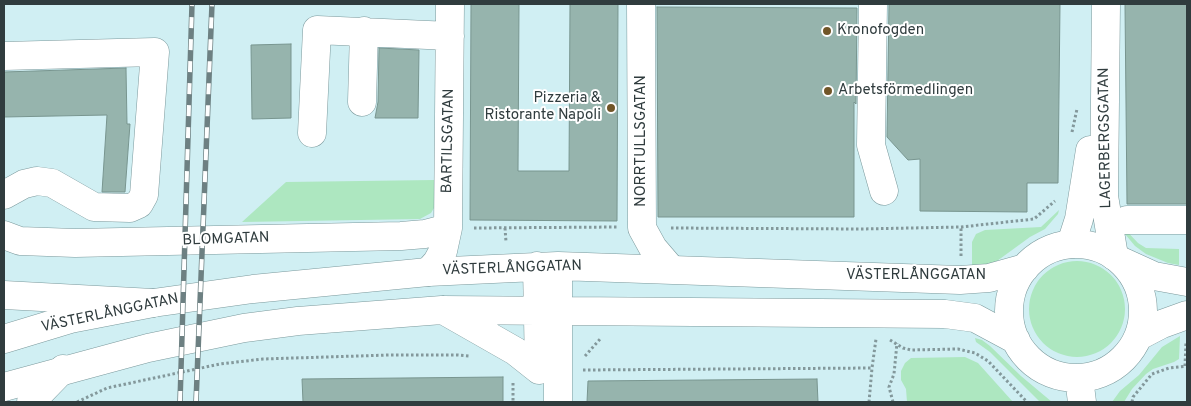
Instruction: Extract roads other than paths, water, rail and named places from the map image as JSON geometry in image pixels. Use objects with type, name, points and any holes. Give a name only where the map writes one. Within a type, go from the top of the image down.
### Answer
[{"type":"main road","name":"BARTILSGATAN","points":[[428,272],[437,262],[443,251],[448,228],[450,4]]},
{"type":"main road","name":"NORRTULLSGATAN","points":[[641,4],[642,227],[653,248],[671,269]]},
{"type":"main road","points":[[872,4],[871,145],[884,191]]},
{"type":"main road","name":"LAGERBERGSGATAN","points":[[1106,4],[1104,196],[1118,258]]},
{"type":"main road","points":[[312,133],[317,30],[450,36]]},
{"type":"main road","points":[[362,102],[364,31]]},
{"type":"main road","name":"LAGERBERGSGATAN","points":[[1071,244],[1084,195],[1105,50]]},
{"type":"main road","points":[[4,56],[155,52],[144,196],[139,204],[130,208],[94,207],[52,183],[37,181],[24,184],[4,195]]},
{"type":"main road","points":[[1127,220],[1187,220]]},
{"type":"main road","name":"BLOMGATAN","points":[[4,235],[20,241],[84,243],[401,236],[425,234],[448,228]]},
{"type":"main road","name":"VÄSTERLÅNGGATAN","points":[[1118,258],[1136,279],[1143,302],[1142,325],[1138,336],[1127,354],[1111,369],[1101,373],[1081,390],[1038,366],[1016,340],[1010,316],[1010,299],[1016,283],[1025,268],[1042,253],[1056,247],[1071,244],[1089,245],[1118,258],[1154,276],[1187,282]]},
{"type":"main road","points":[[547,266],[548,310],[558,402]]},
{"type":"main road","name":"VÄSTERLÅNGGATAN","points":[[4,339],[70,319],[153,302],[253,289],[428,272],[547,266],[960,280],[989,278],[1025,268]]},
{"type":"main road","points":[[4,295],[153,302]]},
{"type":"main road","points":[[442,310],[515,351],[539,370]]},
{"type":"main road","name":"VÄSTERLÅNGGATAN","points":[[4,387],[63,369],[148,348],[244,328],[298,321],[442,310],[945,314],[975,318],[1016,340]]},
{"type":"main road","points":[[540,402],[539,370],[548,310]]},
{"type":"main road","name":"VÄSTERLÅNGGATAN","points":[[1138,336],[1162,324],[1187,328]]},
{"type":"main road","points":[[31,402],[63,369]]},
{"type":"railway","points":[[180,402],[192,4]]},
{"type":"railway","points":[[196,402],[212,4]]},
{"type":"place","name":"Kronofogden","points":[[827,31]]},
{"type":"place","name":"Arbetsförmedlingen","points":[[828,91]]},
{"type":"place","name":"Pizzeria & Ristorante Napoli","points":[[611,108]]}]
